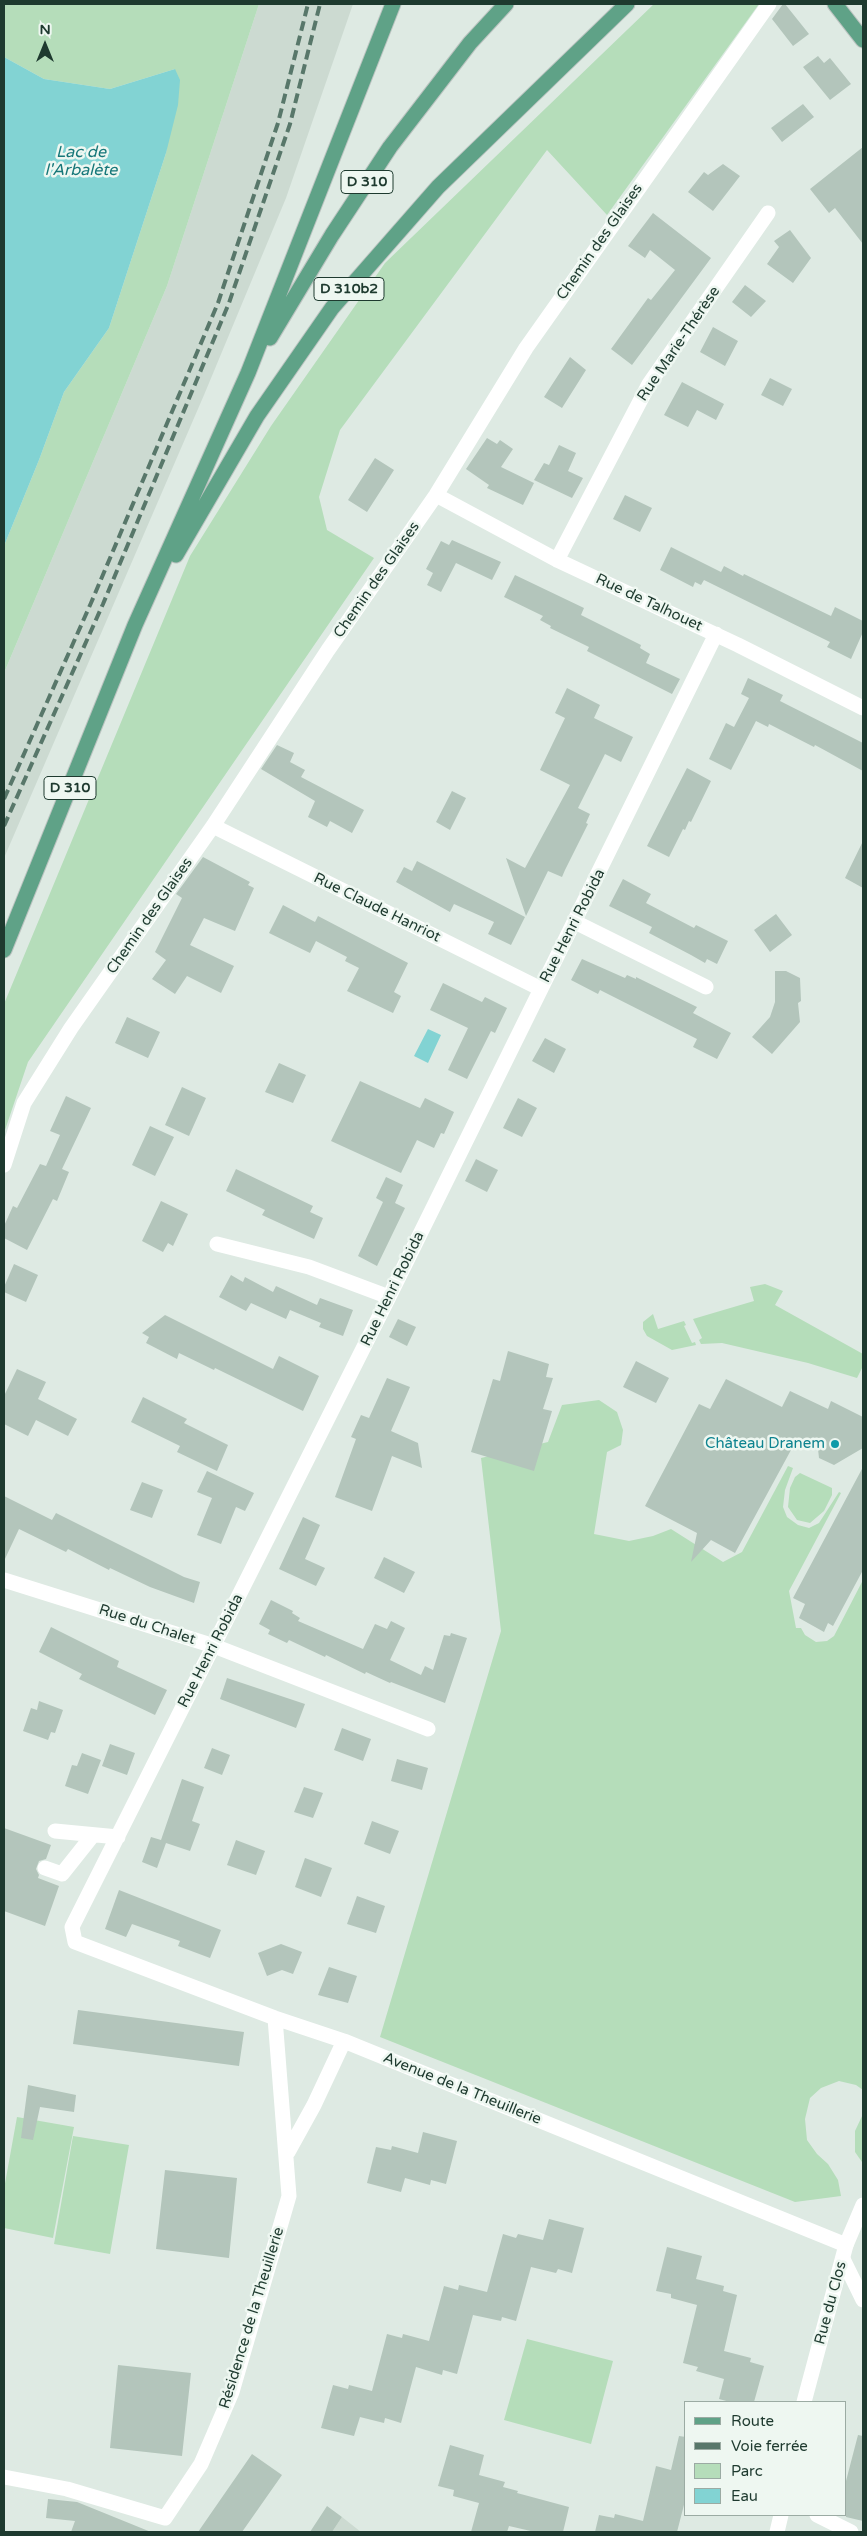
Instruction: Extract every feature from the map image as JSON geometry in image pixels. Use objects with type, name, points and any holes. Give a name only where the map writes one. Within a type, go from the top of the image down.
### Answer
[{"type":"main road","points":[[248,373],[393,4]]},
{"type":"main road","name":"D 310","points":[[4,950],[135,625],[248,373],[332,235],[390,147],[470,43],[506,4]]},
{"type":"main road","name":"D 310b2","points":[[135,625],[257,416],[332,308],[438,187],[627,4]]},
{"type":"main road","points":[[835,4],[863,40]]},
{"type":"street","name":"Chemin des Glaises","points":[[4,1166],[24,1102],[71,1028],[213,826],[328,650],[436,495],[526,348],[769,4]]},
{"type":"street","name":"Rue Marie-Thérèse","points":[[557,560],[649,384],[768,213]]},
{"type":"street","name":"Rue de Talhouet","points":[[436,495],[557,560],[716,634],[863,708]]},
{"type":"street","name":"Rue Henri Robida","points":[[74,1942],[72,1927],[389,1297],[716,634]]},
{"type":"street","name":"Rue Claude Hanriot","points":[[213,826],[541,989]]},
{"type":"street","points":[[575,922],[706,986]]},
{"type":"street","points":[[217,1244],[309,1267],[389,1297]]},
{"type":"street","name":"Rue du Chalet","points":[[4,1580],[214,1646],[428,1729]]},
{"type":"street","points":[[54,1831],[118,1837]]},
{"type":"street","points":[[45,1868],[62,1874],[93,1835]]},
{"type":"street","name":"Avenue de la Theuillerie","points":[[74,1942],[275,2018],[344,2041],[844,2252]]},
{"type":"street","points":[[275,2018],[288,2152]]},
{"type":"street","points":[[288,2152],[314,2105],[344,2041]]},
{"type":"street","name":"Résidence de la Theuillerie","points":[[4,2477],[67,2489],[165,2518],[201,2464],[232,2392],[289,2196],[288,2152]]},
{"type":"street","name":"Rue du Clos","points":[[804,2401],[844,2252],[863,2205]]},
{"type":"street","points":[[844,2252],[863,2300]]},
{"type":"street","points":[[777,2532],[781,2516]]},
{"type":"street","points":[[819,2516],[852,2532]]},
{"type":"shaded area","points":[[259,4],[353,4],[286,198],[204,395],[4,858],[4,673],[167,286]]},
{"type":"shaded area","points":[[342,2517],[361,2532],[332,2532]]},
{"type":"green space","points":[[4,4],[259,4],[167,286],[4,673],[4,546],[64,392],[109,328],[166,153],[175,69],[110,89],[44,79],[4,57]]},
{"type":"green space","points":[[654,4],[759,4],[607,215],[547,150],[340,430],[319,497],[327,530],[374,558],[28,1062],[4,1133],[4,1004],[190,556],[271,426],[385,263]]},
{"type":"green space","points":[[765,1284],[783,1291],[775,1305],[863,1354],[863,1366],[857,1378],[808,1363],[722,1343],[701,1344],[699,1340],[702,1338],[693,1319],[754,1301],[750,1287]]},
{"type":"green space","points":[[653,1314],[658,1329],[684,1321],[686,1325],[684,1326],[692,1343],[695,1342],[696,1345],[672,1350],[647,1336],[643,1329],[643,1322]]},
{"type":"green space","points":[[599,1400],[617,1412],[623,1430],[621,1445],[607,1452],[594,1534],[629,1541],[653,1536],[671,1529],[723,1562],[742,1552],[788,1466],[793,1468],[785,1490],[783,1507],[787,1517],[798,1525],[809,1528],[819,1523],[839,1492],[841,1493],[789,1591],[796,1628],[801,1628],[805,1635],[816,1642],[827,1641],[834,1636],[863,1580],[863,2090],[856,2085],[839,2081],[821,2088],[810,2098],[805,2119],[807,2140],[817,2154],[828,2164],[838,2180],[841,2196],[795,2202],[380,2037],[501,1631],[481,1458],[548,1442],[562,1405]]},
{"type":"green space","points":[[800,1473],[832,1488],[832,1495],[824,1511],[810,1523],[797,1520],[788,1507],[790,1488],[795,1477]]},
{"type":"green space","points":[[863,2114],[862,2162],[855,2152],[855,2131]]},
{"type":"green space","points":[[17,2117],[74,2127],[53,2238],[4,2228],[4,2189]]},
{"type":"green space","points":[[73,2136],[129,2145],[110,2254],[54,2244]]},
{"type":"green space","points":[[527,2339],[613,2361],[591,2444],[504,2420]]},
{"type":"water","name":"Lac de l'Arbalète","points":[[4,57],[44,79],[110,89],[175,69],[180,80],[178,105],[166,153],[109,328],[64,392],[4,546]]},
{"type":"water","points":[[428,1029],[441,1035],[428,1063],[414,1056]]},
{"type":"building","points":[[783,4],[785,4],[809,34],[793,46],[772,19]]},
{"type":"building","points":[[818,56],[824,63],[830,58],[851,84],[830,100],[803,67]]},
{"type":"building","points":[[803,104],[814,117],[782,142],[771,128]]},
{"type":"building","points":[[863,147],[863,244],[835,208],[829,213],[810,189]]},
{"type":"building","points":[[723,164],[740,176],[713,211],[688,192],[704,172],[708,175]]},
{"type":"building","points":[[653,213],[711,258],[632,365],[611,349],[648,298],[651,300],[675,270],[650,250],[645,258],[628,246]]},
{"type":"building","points":[[790,230],[811,258],[793,283],[767,264],[779,247],[774,241]]},
{"type":"building","points":[[745,285],[766,301],[751,317],[732,302]]},
{"type":"building","points":[[713,327],[738,341],[725,366],[700,352]]},
{"type":"building","points":[[570,357],[586,370],[562,408],[544,397]]},
{"type":"building","points":[[770,378],[792,389],[783,406],[761,395]]},
{"type":"building","points":[[682,382],[724,404],[716,420],[697,410],[688,427],[664,415]]},
{"type":"building","points":[[487,438],[497,444],[500,440],[513,449],[501,467],[534,483],[523,505],[487,488],[489,485],[466,469]]},
{"type":"building","points":[[559,445],[576,453],[568,471],[583,478],[572,498],[534,480],[544,463],[549,465]]},
{"type":"building","points":[[375,458],[394,470],[367,512],[348,500]]},
{"type":"building","points":[[625,495],[652,508],[640,532],[613,519]]},
{"type":"building","points":[[452,540],[501,562],[492,580],[456,563],[441,592],[427,585],[433,573],[426,569],[441,541],[449,545]]},
{"type":"building","points":[[671,547],[721,572],[724,566],[743,576],[744,574],[831,616],[835,607],[863,621],[863,632],[851,659],[827,647],[830,642],[704,580],[701,585],[695,582],[693,587],[660,570]]},
{"type":"building","points":[[515,575],[584,608],[581,615],[641,645],[640,648],[650,654],[646,663],[680,679],[672,694],[587,651],[589,647],[550,628],[551,626],[540,620],[543,616],[504,597]]},
{"type":"building","points":[[748,678],[783,695],[780,701],[863,743],[863,771],[815,745],[814,747],[769,724],[768,727],[756,721],[731,770],[709,759],[726,723],[734,727],[749,698],[741,694]]},
{"type":"building","points":[[567,688],[600,705],[594,718],[633,737],[621,762],[605,754],[578,808],[590,814],[586,823],[588,824],[562,877],[548,871],[526,916],[506,858],[525,868],[570,785],[540,770],[565,718],[555,713]]},
{"type":"building","points":[[277,745],[294,753],[290,762],[305,770],[301,777],[364,810],[352,833],[330,821],[327,827],[308,817],[315,801],[261,769]]},
{"type":"building","points":[[687,768],[711,781],[691,822],[689,821],[685,830],[683,829],[669,857],[647,846]]},
{"type":"building","points":[[452,791],[466,798],[450,830],[436,822]]},
{"type":"building","points":[[863,841],[863,888],[845,878]]},
{"type":"building","points":[[203,857],[250,882],[248,885],[254,888],[235,931],[204,918],[190,945],[234,966],[221,993],[187,976],[175,994],[152,979],[166,960],[155,952],[182,898],[176,894]]},
{"type":"building","points":[[417,861],[525,917],[511,945],[488,934],[494,922],[454,904],[450,912],[396,882],[404,867],[412,871]]},
{"type":"building","points":[[623,879],[651,894],[646,903],[694,928],[696,925],[728,941],[717,964],[707,959],[705,963],[649,933],[652,927],[609,906]]},
{"type":"building","points":[[283,905],[315,922],[318,916],[408,963],[394,992],[401,996],[393,1013],[347,991],[359,968],[345,961],[347,957],[316,941],[310,953],[269,933]]},
{"type":"building","points":[[776,914],[792,935],[770,952],[754,930]]},
{"type":"building","points":[[582,959],[625,978],[627,975],[636,979],[636,977],[697,1007],[693,1013],[731,1033],[717,1059],[693,1047],[697,1039],[600,990],[598,994],[571,980]]},
{"type":"building","points":[[775,971],[786,971],[800,978],[801,1001],[798,1003],[800,1022],[772,1054],[752,1037],[770,1017],[775,1002]]},
{"type":"building","points":[[443,983],[482,1002],[485,997],[507,1008],[495,1033],[491,1031],[467,1079],[448,1070],[468,1028],[430,1010]]},
{"type":"building","points":[[127,1017],[160,1032],[148,1058],[115,1043]]},
{"type":"building","points":[[545,1038],[566,1049],[554,1073],[532,1061]]},
{"type":"building","points":[[279,1063],[306,1075],[293,1103],[265,1092]]},
{"type":"building","points":[[360,1081],[420,1108],[425,1098],[454,1112],[444,1134],[441,1133],[434,1148],[417,1140],[401,1173],[331,1141]]},
{"type":"building","points":[[182,1087],[206,1098],[189,1136],[165,1125]]},
{"type":"building","points":[[66,1096],[91,1108],[62,1169],[69,1172],[57,1201],[53,1199],[27,1250],[4,1238],[4,1226],[13,1206],[17,1208],[40,1164],[46,1166],[60,1135],[50,1131]]},
{"type":"building","points":[[518,1098],[537,1108],[522,1137],[503,1128]]},
{"type":"building","points":[[150,1126],[174,1137],[155,1176],[132,1165]]},
{"type":"building","points":[[476,1159],[498,1170],[487,1192],[465,1181]]},
{"type":"building","points":[[236,1169],[313,1206],[310,1212],[323,1218],[314,1239],[262,1215],[265,1210],[226,1191]]},
{"type":"building","points":[[386,1177],[403,1185],[395,1203],[405,1208],[377,1266],[358,1256],[383,1202],[376,1198]]},
{"type":"building","points":[[161,1201],[188,1214],[173,1246],[168,1243],[163,1252],[142,1241]]},
{"type":"building","points":[[14,1264],[38,1275],[26,1302],[4,1292],[4,1287]]},
{"type":"building","points":[[231,1275],[243,1282],[245,1277],[273,1292],[276,1286],[317,1305],[320,1298],[353,1310],[343,1336],[319,1327],[321,1323],[290,1310],[286,1319],[251,1303],[246,1311],[219,1297]]},
{"type":"building","points":[[165,1315],[273,1369],[279,1356],[319,1376],[303,1411],[215,1368],[214,1370],[179,1353],[177,1359],[146,1343],[149,1337],[142,1333]]},
{"type":"building","points":[[398,1319],[416,1327],[407,1346],[389,1337]]},
{"type":"building","points":[[508,1351],[549,1364],[546,1377],[553,1378],[543,1409],[552,1411],[534,1471],[471,1452],[493,1379],[500,1381]]},
{"type":"building","points":[[636,1361],[669,1378],[656,1403],[623,1387]]},
{"type":"building","points":[[17,1369],[46,1382],[38,1399],[77,1419],[68,1436],[36,1420],[28,1436],[4,1424],[4,1396]]},
{"type":"building","points":[[387,1378],[410,1387],[391,1431],[418,1443],[422,1468],[392,1456],[372,1511],[335,1497],[356,1439],[351,1437],[361,1415],[369,1418]]},
{"type":"building","points":[[726,1379],[782,1407],[790,1391],[828,1409],[831,1401],[863,1417],[863,1448],[834,1465],[819,1458],[818,1449],[797,1439],[735,1553],[711,1540],[691,1562],[697,1533],[645,1506],[699,1404],[710,1409]]},
{"type":"building","points":[[143,1397],[187,1419],[184,1423],[228,1445],[217,1471],[177,1452],[180,1446],[131,1422]]},
{"type":"building","points":[[863,1467],[863,1570],[833,1626],[828,1623],[824,1632],[799,1618],[805,1604],[793,1598]]},
{"type":"building","points":[[207,1471],[254,1493],[245,1511],[236,1507],[221,1544],[197,1535],[212,1498],[197,1492]]},
{"type":"building","points":[[142,1482],[163,1490],[152,1518],[130,1510]]},
{"type":"building","points":[[4,1496],[52,1520],[56,1513],[184,1577],[200,1582],[194,1603],[150,1587],[110,1568],[109,1570],[68,1549],[66,1552],[19,1529],[4,1561]]},
{"type":"building","points":[[303,1517],[320,1525],[305,1559],[325,1568],[316,1586],[279,1569]]},
{"type":"building","points":[[384,1557],[415,1572],[404,1593],[374,1578]]},
{"type":"building","points":[[271,1600],[293,1611],[292,1613],[300,1618],[298,1621],[363,1649],[375,1624],[387,1629],[391,1621],[405,1628],[390,1660],[421,1675],[425,1666],[433,1670],[444,1635],[450,1636],[451,1633],[467,1638],[445,1703],[366,1672],[365,1674],[289,1640],[287,1643],[268,1634],[270,1630],[259,1624]]},
{"type":"building","points":[[51,1627],[119,1661],[117,1667],[167,1690],[155,1715],[79,1679],[82,1674],[39,1652]]},
{"type":"building","points":[[227,1678],[305,1704],[296,1728],[220,1699]]},
{"type":"building","points":[[39,1701],[63,1710],[55,1733],[51,1732],[48,1740],[23,1731],[31,1708],[37,1710]]},
{"type":"building","points":[[342,1728],[371,1739],[363,1761],[334,1750]]},
{"type":"building","points":[[110,1744],[135,1753],[127,1775],[102,1766]]},
{"type":"building","points":[[212,1748],[230,1755],[222,1775],[204,1768]]},
{"type":"building","points":[[82,1753],[101,1760],[88,1794],[65,1786],[72,1765],[77,1766]]},
{"type":"building","points":[[397,1759],[428,1768],[422,1790],[391,1781]]},
{"type":"building","points":[[182,1779],[204,1787],[192,1821],[200,1824],[190,1851],[166,1843],[157,1868],[142,1862],[151,1837],[161,1840]]},
{"type":"building","points":[[304,1787],[323,1793],[313,1818],[294,1812]]},
{"type":"building","points":[[372,1821],[399,1831],[390,1854],[364,1844]]},
{"type":"building","points":[[4,1828],[51,1845],[46,1859],[39,1861],[36,1869],[39,1875],[38,1878],[59,1886],[45,1926],[4,1911]]},
{"type":"building","points":[[236,1840],[265,1851],[256,1875],[227,1865]]},
{"type":"building","points":[[305,1858],[332,1868],[321,1897],[295,1887]]},
{"type":"building","points":[[119,1890],[221,1930],[210,1958],[178,1946],[180,1941],[132,1924],[126,1937],[105,1929]]},
{"type":"building","points":[[357,1896],[385,1906],[376,1933],[347,1924]]},
{"type":"building","points":[[281,1944],[302,1952],[293,1974],[282,1970],[267,1976],[258,1953]]},
{"type":"building","points":[[329,1967],[357,1976],[348,2003],[318,1995]]},
{"type":"building","points":[[78,2010],[244,2032],[239,2066],[73,2044]]},
{"type":"building","points":[[28,2085],[76,2095],[74,2112],[40,2107],[33,2140],[21,2138]]},
{"type":"building","points":[[423,2132],[457,2141],[446,2184],[431,2180],[430,2185],[405,2178],[401,2192],[367,2183],[376,2147],[391,2150],[392,2146],[418,2153]]},
{"type":"building","points":[[165,2170],[237,2178],[229,2258],[156,2249]]},
{"type":"building","points":[[549,2219],[584,2228],[572,2273],[558,2269],[556,2273],[531,2267],[516,2321],[502,2317],[501,2321],[473,2315],[457,2374],[443,2370],[442,2375],[416,2367],[401,2423],[385,2418],[384,2423],[360,2417],[354,2436],[321,2428],[333,2385],[348,2389],[349,2385],[372,2391],[387,2334],[402,2338],[403,2334],[429,2341],[444,2286],[458,2290],[459,2285],[487,2292],[503,2234],[516,2238],[518,2234],[543,2240]]},
{"type":"building","points":[[667,2247],[702,2256],[696,2279],[724,2286],[723,2291],[737,2295],[724,2351],[751,2358],[750,2362],[764,2366],[754,2401],[726,2401],[719,2399],[724,2379],[696,2371],[698,2367],[683,2363],[697,2305],[671,2298],[671,2294],[656,2291]]},
{"type":"building","points":[[118,2365],[191,2373],[182,2456],[110,2448]]},
{"type":"building","points":[[858,2435],[863,2436],[863,2521],[846,2517],[847,2477]]},
{"type":"building","points":[[679,2436],[684,2437],[684,2505],[677,2532],[595,2532],[599,2515],[614,2518],[615,2514],[643,2521],[656,2466],[671,2470]]},
{"type":"building","points":[[450,2445],[484,2455],[479,2475],[505,2482],[503,2487],[518,2491],[517,2493],[569,2507],[563,2532],[535,2532],[509,2526],[507,2532],[471,2532],[479,2503],[453,2496],[454,2490],[438,2486]]},
{"type":"building","points":[[252,2454],[282,2475],[242,2532],[198,2532]]},
{"type":"building","points":[[48,2499],[77,2502],[151,2532],[71,2532],[75,2521],[46,2518]]},
{"type":"building","points":[[327,2506],[342,2517],[332,2532],[310,2532]]},
{"type":"railway","points":[[4,799],[91,603],[218,303],[278,123],[308,4]]},
{"type":"railway","points":[[4,826],[103,604],[229,303],[290,124],[320,4]]},
{"type":"place","name":"Château Dranem","points":[[835,1444]]}]
